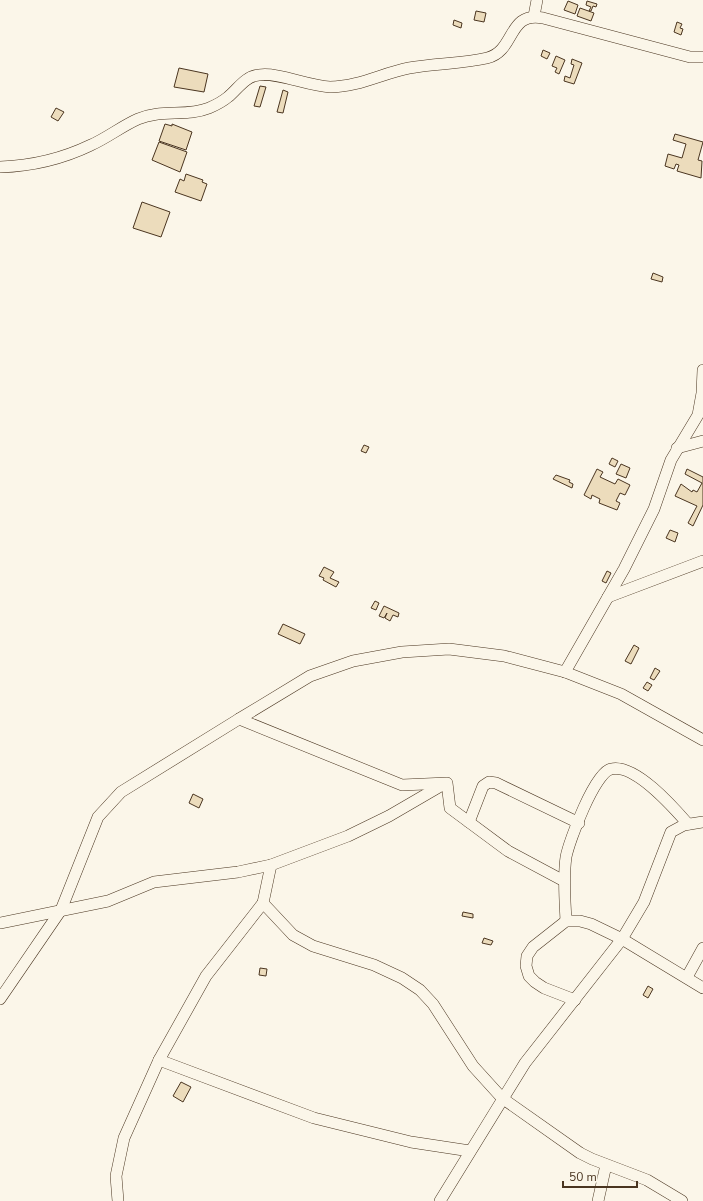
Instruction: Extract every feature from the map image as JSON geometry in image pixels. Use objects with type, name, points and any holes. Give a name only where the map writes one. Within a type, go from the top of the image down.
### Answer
[{"type":"street","points":[[534,16],[537,0]]},
{"type":"street","points":[[0,167],[30,165],[55,159],[90,146],[138,119],[158,113],[205,110],[219,104],[248,79],[258,74],[271,75],[313,86],[339,86],[372,80],[409,68],[489,58],[504,49],[521,21],[534,16],[690,57],[703,57]]},
{"type":"street","points":[[565,672],[608,597],[654,509],[677,448],[698,415],[702,393],[703,370]]},
{"type":"street","points":[[677,448],[703,441]]},
{"type":"street","points":[[608,597],[703,561]]},
{"type":"street","points":[[0,999],[61,910],[98,817],[121,792],[310,676],[354,661],[402,652],[449,649],[496,655],[565,672],[621,694],[703,740]]},
{"type":"street","points":[[239,719],[402,785],[446,783]]},
{"type":"street","points":[[566,921],[564,881],[566,856],[594,789],[603,774],[611,769],[620,769],[644,780],[674,807],[688,824]]},
{"type":"street","points":[[469,822],[483,786],[489,782],[496,783],[579,823]]},
{"type":"street","points":[[446,783],[450,808],[508,851],[564,881]]},
{"type":"street","points":[[0,923],[114,899],[154,882],[238,872],[271,865],[348,836],[389,816],[446,783]]},
{"type":"street","points":[[440,1201],[502,1098],[525,1063],[622,939],[644,902],[671,832],[675,828],[703,822]]},
{"type":"street","points":[[118,1201],[116,1176],[124,1138],[159,1060],[206,976],[263,903],[271,865]]},
{"type":"street","points":[[263,903],[293,935],[313,946],[374,965],[402,978],[420,990],[433,1004],[473,1066],[502,1098],[580,1153],[606,1165],[647,1180],[682,1201]]},
{"type":"street","points":[[575,1000],[544,988],[530,976],[526,966],[527,956],[532,947],[566,921],[586,923],[622,939],[703,988]]},
{"type":"street","points":[[687,977],[703,948]]},
{"type":"street","points":[[159,1060],[314,1118],[411,1142],[470,1151]]},
{"type":"street","points":[[598,1201],[606,1165]]},
{"type":"building","points":[[568,1],[578,5],[575,14],[564,10]]},
{"type":"building","points":[[587,1],[597,4],[596,7],[593,6],[591,11],[589,11],[591,7],[586,5]]},
{"type":"building","points":[[580,8],[594,13],[591,21],[577,16]]},
{"type":"building","points":[[476,11],[486,13],[484,22],[474,20]]},
{"type":"building","points":[[454,20],[462,23],[461,28],[453,25]]},
{"type":"building","points":[[677,22],[682,24],[680,28],[683,29],[681,35],[674,32]]},
{"type":"building","points":[[543,50],[550,53],[547,59],[541,56]]},
{"type":"building","points":[[556,56],[565,60],[559,74],[555,72],[557,68],[552,66]]},
{"type":"building","points":[[572,59],[582,63],[574,84],[564,81],[565,76],[570,78],[574,65],[571,64]]},
{"type":"building","points":[[179,68],[208,74],[204,92],[174,87]]},
{"type":"building","points":[[260,86],[266,87],[260,107],[254,106]]},
{"type":"building","points":[[283,90],[288,92],[283,113],[277,112]]},
{"type":"building","points":[[56,108],[64,112],[58,121],[51,117]]},
{"type":"building","points":[[165,124],[172,126],[172,124],[192,132],[186,150],[159,141]]},
{"type":"building","points":[[675,134],[703,142],[698,160],[702,161],[701,178],[677,171],[679,165],[676,164],[674,169],[665,166],[668,154],[682,158],[686,144],[673,140]]},
{"type":"building","points":[[159,142],[187,152],[180,172],[152,160]]},
{"type":"building","points":[[186,174],[203,180],[202,182],[207,184],[201,201],[175,192],[180,179],[184,181]]},
{"type":"building","points":[[142,202],[170,212],[161,237],[133,228]]},
{"type":"building","points":[[653,273],[663,277],[662,282],[651,279]]},
{"type":"building","points":[[364,445],[369,447],[366,453],[361,451]]},
{"type":"building","points":[[612,458],[618,461],[615,467],[609,464]]},
{"type":"building","points":[[621,464],[630,468],[626,478],[616,474]]},
{"type":"building","points":[[597,469],[603,472],[600,477],[615,484],[618,479],[630,485],[625,495],[620,493],[616,501],[620,503],[617,510],[599,503],[600,499],[592,495],[591,499],[584,495]]},
{"type":"building","points":[[687,469],[703,477],[703,505],[693,526],[688,523],[697,506],[675,496],[681,484],[692,492],[693,490],[697,492],[702,483],[685,474]]},
{"type":"building","points":[[556,475],[570,480],[569,482],[573,484],[572,488],[553,479]]},
{"type":"building","points":[[670,530],[678,533],[675,542],[666,538]]},
{"type":"building","points":[[324,567],[334,572],[330,578],[339,582],[336,587],[319,576]]},
{"type":"building","points":[[607,571],[611,573],[606,583],[602,581]]},
{"type":"building","points":[[375,601],[379,603],[376,610],[371,608]]},
{"type":"building","points":[[384,606],[399,613],[398,617],[393,615],[390,621],[385,618],[387,613],[384,618],[379,616]]},
{"type":"building","points":[[283,624],[305,634],[300,644],[278,634]]},
{"type":"building","points":[[634,645],[639,648],[631,664],[625,661]]},
{"type":"building","points":[[655,668],[660,671],[654,680],[650,678]]},
{"type":"building","points":[[647,682],[652,685],[648,691],[643,688]]},
{"type":"building","points":[[193,794],[203,799],[199,808],[189,803]]},
{"type":"building","points":[[463,912],[473,914],[473,918],[462,916]]},
{"type":"building","points":[[484,938],[493,941],[491,945],[482,943]]},
{"type":"building","points":[[260,968],[267,969],[266,976],[259,975]]},
{"type":"building","points":[[648,986],[653,989],[648,998],[643,995]]},
{"type":"building","points":[[181,1082],[191,1087],[183,1102],[173,1096]]}]
